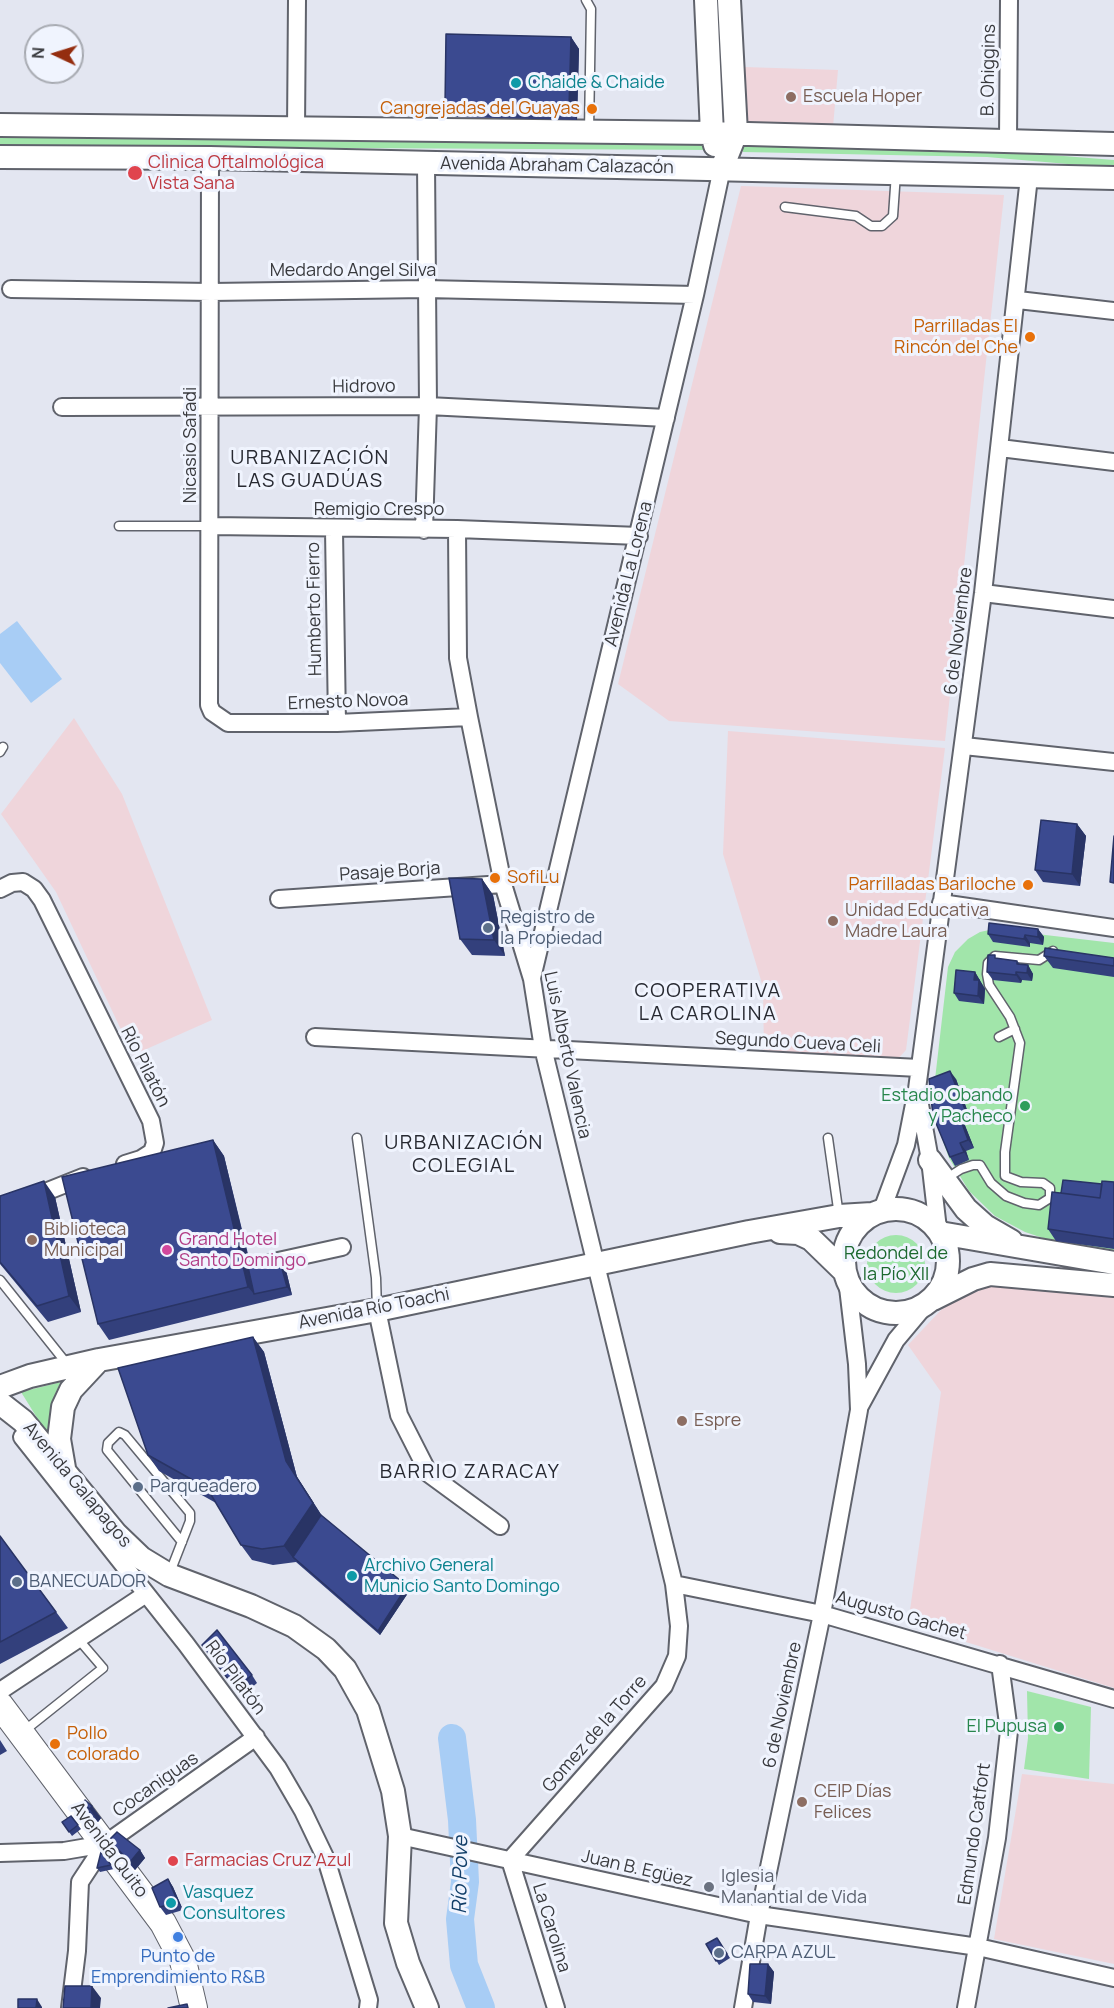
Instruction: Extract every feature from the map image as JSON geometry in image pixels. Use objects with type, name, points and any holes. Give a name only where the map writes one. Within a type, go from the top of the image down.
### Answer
[{"type":"main road","name":"Avenida La Lorena","points":[[706,0],[712,132],[722,168]]},
{"type":"main road","name":"Avenida La Lorena","points":[[722,168],[736,133],[729,0]]},
{"type":"main road","name":"Avenida Abraham Calazacón","points":[[0,125],[296,130],[712,132],[1114,144]]},
{"type":"main road","name":"Avenida Abraham Calazacón","points":[[0,157],[210,158],[1114,178]]},
{"type":"main road","points":[[930,1161],[966,1209],[985,1226],[1029,1250]]},
{"type":"main road","points":[[1114,1263],[1029,1250],[939,1231],[912,1211],[897,1208],[877,1212],[851,1233],[844,1251],[846,1275],[857,1296],[880,1311],[909,1312],[973,1279],[990,1274],[1009,1273],[1114,1285]]},
{"type":"main road","name":"Avenida Río Toachi","points":[[0,1387],[68,1366],[377,1310],[749,1232],[839,1216],[877,1212]]},
{"type":"main road","points":[[929,1302],[941,1287],[947,1270],[948,1253],[939,1231]]},
{"type":"main road","name":"Avenida Río Toachi","points":[[749,1232],[798,1233],[820,1246],[846,1275]]},
{"type":"main road","points":[[64,1468],[59,1439],[63,1407],[71,1390],[99,1360]]},
{"type":"main road","name":"Avenida Galapagos","points":[[0,1403],[23,1421],[129,1547],[141,1558],[169,1575],[276,1617],[312,1637],[335,1658],[352,1680],[368,1710],[393,1791],[400,1836],[396,1923],[408,1963],[427,2008]]},
{"type":"main road","name":"Avenida Quito","points":[[0,1705],[163,1923],[183,1962],[194,2008]]},
{"type":"main road","points":[[0,1716],[24,1736]]},
{"type":"street","points":[[296,130],[297,0]]},
{"type":"street","name":"B. Ohiggins","points":[[1008,140],[1010,0]]},
{"type":"street","name":"Nicasio Safadi","points":[[210,158],[209,705],[219,719],[228,723]]},
{"type":"street","points":[[424,530],[428,406],[426,163]]},
{"type":"street","name":"Avenida La Lorena","points":[[532,979],[696,296],[722,168]]},
{"type":"street","name":"6 de Noviembre","points":[[877,1212],[903,1153],[917,1089],[940,903],[984,593],[999,448],[1018,300],[1029,177]]},
{"type":"street","name":"Medardo Angel Silva","points":[[11,289],[210,292],[426,289],[696,296]]},
{"type":"street","points":[[1018,300],[1114,311]]},
{"type":"street","name":"Hidrovo","points":[[62,407],[210,409],[428,406],[666,418]]},
{"type":"street","points":[[999,448],[1114,462]]},
{"type":"street","name":"Remigio Crespo","points":[[210,526],[334,530],[457,529],[639,536]]},
{"type":"street","name":"Luis Alberto Valencia","points":[[457,529],[458,658],[503,884],[532,979],[543,1048],[674,1584]]},
{"type":"street","name":"Humberto Fierro","points":[[334,530],[337,723]]},
{"type":"street","points":[[984,593],[1114,609]]},
{"type":"street","name":"Ernesto Novoa","points":[[228,723],[337,723],[469,717]]},
{"type":"street","points":[[964,746],[1114,762]]},
{"type":"street","name":"Río Pilatón","points":[[0,1210],[101,1172],[141,1160],[152,1152],[155,1143],[151,1121],[42,900],[34,889],[23,882],[12,883],[1,889]]},
{"type":"street","name":"Pasaje Borja","points":[[279,899],[503,884]]},
{"type":"street","points":[[940,903],[1114,928]]},
{"type":"street","name":"Segundo Cueva Celi","points":[[315,1037],[919,1068]]},
{"type":"street","name":"6 de Noviembre","points":[[917,1089],[930,1161],[939,1231]]},
{"type":"street","points":[[252,1267],[342,1247]]},
{"type":"street","name":"6 de Noviembre","points":[[743,2008],[759,1915],[822,1614],[859,1410],[857,1364],[846,1275]]},
{"type":"street","name":"6 de Noviembre","points":[[859,1410],[896,1340],[929,1302]]},
{"type":"street","points":[[377,1310],[399,1415],[429,1474],[500,1526]]},
{"type":"street","name":"Río Pilatón","points":[[0,1409],[256,1737],[303,1811],[326,1859],[369,2000],[368,2008]]},
{"type":"street","name":"Augusto Gachet","points":[[674,1584],[822,1614],[1114,1699]]},
{"type":"street","name":"Gomez de la Torre","points":[[510,1860],[664,1686],[677,1656],[679,1626],[674,1584]]},
{"type":"street","points":[[0,1690],[146,1594]]},
{"type":"street","name":"Edmundo Catfort","points":[[966,2008],[997,1838],[1009,1731],[1000,1664]]},
{"type":"street","name":"Cocaniguas","points":[[0,1853],[64,1851],[105,1844],[256,1737]]},
{"type":"street","name":"Juan B. Egüez","points":[[400,1836],[759,1915],[978,1947],[1114,1978]]},
{"type":"street","points":[[70,2008],[77,1951],[80,1882],[105,1844]]},
{"type":"street","name":"La Carolina","points":[[510,1860],[556,2008]]},
{"type":"lane","points":[[586,0],[591,9],[589,132]]},
{"type":"lane","points":[[785,207],[856,216],[872,226],[882,226],[893,216],[896,173]]},
{"type":"lane","name":"Remigio Crespo","points":[[119,526],[210,526]]},
{"type":"lane","points":[[943,1180],[961,1169],[980,1165],[991,1183],[1006,1196],[1039,1205],[1050,1198],[1050,1188],[1042,1183],[1021,1182],[1005,1176],[1005,1152],[1020,1043],[1015,1029],[989,985],[988,963],[996,956],[1039,960],[1053,951]]},
{"type":"lane","points":[[999,1037],[1015,1029]]},
{"type":"lane","points":[[357,1138],[376,1278],[377,1310]]},
{"type":"lane","points":[[828,1138],[839,1216]]},
{"type":"lane","points":[[998,1140],[1005,1152]]},
{"type":"lane","points":[[0,1280],[68,1366]]},
{"type":"lane","points":[[169,1575],[182,1542],[190,1521],[189,1510],[120,1432],[108,1443],[107,1450],[182,1542]]},
{"type":"lane","points":[[24,1736],[103,1668],[79,1640]]},
{"type":"shaded area","name":"Escuela Hoper","points":[[744,67],[838,70],[833,127],[748,124]]},
{"type":"shaded area","points":[[741,186],[1004,195],[945,741],[669,721],[618,684]]},
{"type":"shaded area","points":[[74,718],[122,794],[212,1020],[133,1055],[56,892],[1,814]]},
{"type":"shaded area","name":"Unidad Educativa Madre Laura","points":[[728,731],[945,748],[906,1050],[895,1062],[764,1055],[763,987],[723,854]]},
{"type":"shaded area","points":[[1006,1280],[1114,1290],[1114,1688],[908,1624],[941,1392],[908,1345],[941,1310],[958,1299]]},
{"type":"shaded area","points":[[1022,1774],[1114,1784],[1114,1964],[994,1939]]},
{"type":"green space","points":[[0,136],[708,143],[708,150],[0,146]]},
{"type":"green space","points":[[743,144],[988,150],[1114,160],[1114,168],[987,157],[743,152]]},
{"type":"green space","name":"Estadio Obando y Pacheco","points":[[994,929],[1114,943],[1114,1251],[1055,1242],[1025,1232],[995,1216],[969,1191],[949,1158],[937,1125],[934,1088],[948,967],[955,952],[968,939],[980,932]]},
{"type":"green space","name":"Redondel de la Pío XII","points":[[896,1235],[912,1240],[920,1248],[925,1264],[920,1280],[912,1288],[896,1293],[880,1288],[872,1280],[867,1264],[872,1248],[880,1240]]},
{"type":"green space","points":[[61,1382],[55,1394],[51,1415],[54,1445],[21,1392]]},
{"type":"green space","name":"El Pupusa","points":[[1027,1691],[1091,1707],[1089,1779],[1024,1769],[1028,1738]]},
{"type":"water","points":[[17,621],[62,679],[31,703],[0,663],[0,634]]},
{"type":"building","name":"Chaide & Chaide","points":[[446,34],[571,37],[569,108],[445,105]]},
{"type":"building","points":[[1041,820],[1077,824],[1072,874],[1035,870]]},
{"type":"building","points":[[1114,836],[1114,883],[1110,882]]},
{"type":"building","points":[[449,878],[482,879],[494,940],[460,939]]},
{"type":"building","points":[[989,923],[1038,929],[1038,937],[1025,935],[1024,939],[988,934]]},
{"type":"building","points":[[1045,948],[1114,958],[1114,966],[1044,956]]},
{"type":"building","points":[[988,955],[1028,965],[1027,973],[1016,972],[1016,975],[987,972]]},
{"type":"building","points":[[956,970],[975,972],[974,980],[979,980],[978,996],[954,993]]},
{"type":"building","points":[[950,1071],[966,1112],[959,1115],[968,1140],[960,1143],[964,1152],[950,1157],[933,1116],[929,1079]]},
{"type":"building","name":"Grand Hotel Santo Domingo","points":[[213,1140],[248,1287],[98,1324],[62,1177]]},
{"type":"building","points":[[1063,1180],[1102,1184],[1100,1198],[1061,1193]]},
{"type":"building","name":"Biblioteca Municipal","points":[[44,1181],[69,1296],[37,1306],[0,1262],[0,1196]]},
{"type":"building","points":[[1102,1181],[1114,1182],[1114,1239],[1048,1229],[1052,1192],[1100,1198]]},
{"type":"building","points":[[278,1254],[287,1287],[254,1294],[246,1258]]},
{"type":"building","points":[[253,1337],[286,1461],[313,1503],[284,1546],[262,1549],[241,1545],[207,1488],[148,1455],[118,1368]]},
{"type":"building","name":"Archivo General Municio Santo Domingo","points":[[321,1515],[407,1586],[378,1631],[293,1557]]},
{"type":"building","name":"BANECUADOR","points":[[0,1536],[56,1612],[0,1642]]},
{"type":"building","points":[[217,1630],[252,1675],[236,1689],[202,1645]]},
{"type":"building","points":[[85,1800],[92,1806],[90,1809],[83,1804]]},
{"type":"building","points":[[71,1816],[78,1825],[69,1832],[62,1822]]},
{"type":"building","points":[[117,1832],[140,1850],[130,1862],[109,1840]]},
{"type":"building","points":[[101,1852],[111,1865],[97,1868]]},
{"type":"building","points":[[168,1879],[178,1902],[160,1907],[152,1888]]},
{"type":"building","name":"CARPA AZUL","points":[[717,1938],[727,1954],[716,1961],[706,1944]]},
{"type":"building","points":[[750,1964],[768,1964],[765,1996],[748,1994]]},
{"type":"building","points":[[65,1986],[92,1986],[91,2008],[63,2008]]},
{"type":"building","points":[[18,1999],[37,1999],[36,2008],[18,2008]]},
{"type":"building","points":[[187,2004],[188,2008],[168,2008]]},
{"type":"waterway","name":"Río Pove","points":[[452,1738],[462,1820],[465,1882],[460,1919],[464,1965],[481,2008]]},
{"type":"place","name":"Chaide & Chaide","points":[[516,83]]},
{"type":"place","name":"Escuela Hoper","points":[[791,97]]},
{"type":"place","name":"Cangrejadas del Guayas","points":[[592,109]]},
{"type":"place","name":"Clìnica Oftalmológica Vista Sana","points":[[135,173]]},
{"type":"place","name":"Parrilladas El Rincón del Che","points":[[1030,337]]},
{"type":"place","name":"SofiLu","points":[[495,878]]},
{"type":"place","name":"Parrilladas Bariloche","points":[[1028,885]]},
{"type":"place","name":"Unidad Educativa Madre Laura","points":[[833,921]]},
{"type":"place","name":"Registro de la Propiedad","points":[[488,928]]},
{"type":"place","name":"Estadio Obando y Pacheco","points":[[1025,1106]]},
{"type":"place","name":"Biblioteca Municipal","points":[[32,1240]]},
{"type":"place","name":"Grand Hotel Santo Domingo","points":[[167,1250]]},
{"type":"place","name":"Espre","points":[[682,1421]]},
{"type":"place","name":"Parqueadero","points":[[138,1487]]},
{"type":"place","name":"Archivo General Municio Santo Domingo","points":[[352,1576]]},
{"type":"place","name":"BANECUADOR","points":[[17,1582]]},
{"type":"place","name":"El Pupusa","points":[[1059,1727]]},
{"type":"place","name":"Pollo colorado","points":[[55,1744]]},
{"type":"place","name":"CEIP Días Felices","points":[[802,1802]]},
{"type":"place","name":"Farmacias Cruz Azul","points":[[173,1861]]},
{"type":"place","name":"Iglesia Manantial de Vida","points":[[709,1887]]},
{"type":"place","name":"Vasquez Consultores","points":[[171,1903]]},
{"type":"place","name":"Punto de Emprendimiento R&B","points":[[178,1937]]},
{"type":"place","name":"CARPA AZUL","points":[[719,1953]]},
{"type":"district","name":"URBANIZACIÓN LAS GUADÚAS","points":[[310,470]]},
{"type":"district","name":"COOPERATIVA LA CAROLINA","points":[[708,1002]]},
{"type":"district","name":"URBANIZACIÓN COLEGIAL","points":[[464,1154]]},
{"type":"district","name":"BARRIO ZARACAY","points":[[470,1472]]}]
